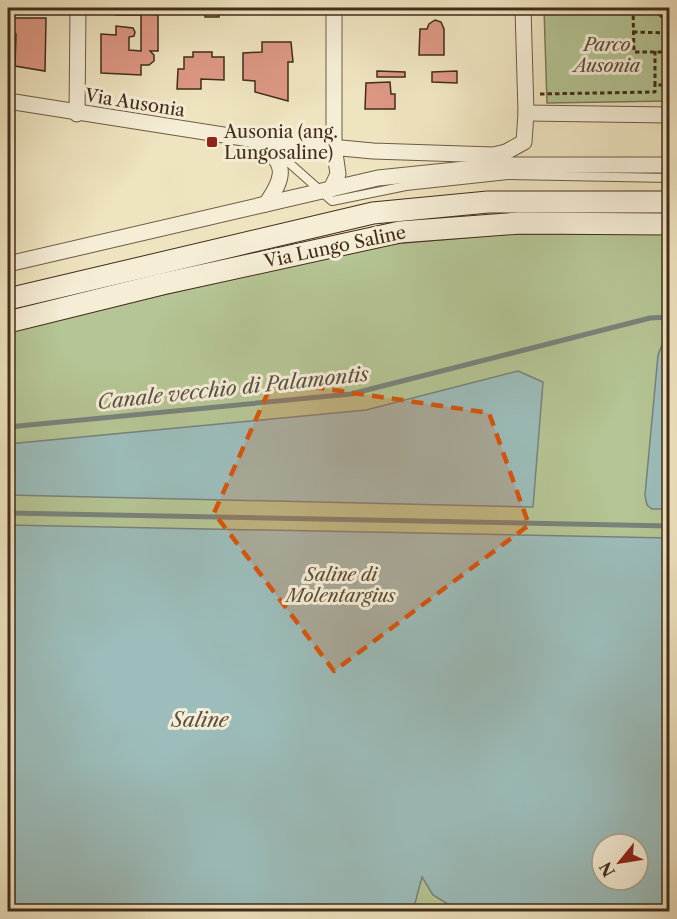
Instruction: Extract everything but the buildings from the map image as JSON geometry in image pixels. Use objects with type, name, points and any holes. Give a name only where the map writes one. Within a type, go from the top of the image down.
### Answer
[{"type":"main road","name":"Via Lungo Saline","points":[[8,299],[373,213],[488,202],[669,202]]},
{"type":"main road","name":"Via Lungo Saline","points":[[8,322],[162,284],[400,232],[520,223],[669,224]]},
{"type":"street","points":[[77,114],[78,8]]},
{"type":"street","points":[[326,190],[338,174],[334,146],[334,8]]},
{"type":"street","points":[[523,8],[526,95],[524,142],[530,156],[546,165]]},
{"type":"street","name":"Via Ausonia","points":[[8,102],[256,141],[416,153],[493,155],[506,152],[524,142]]},
{"type":"street","points":[[526,113],[669,115]]},
{"type":"street","points":[[256,141],[273,153],[279,167],[280,182],[266,204]]},
{"type":"street","points":[[8,264],[378,178],[504,165],[669,165]]},
{"type":"lane","points":[[256,141],[280,155],[326,190],[332,201],[406,186],[507,175],[669,178]]},
{"type":"path","points":[[633,8],[634,52],[669,52]]},
{"type":"path","points":[[654,8],[669,23]]},
{"type":"path","points":[[633,32],[669,33]]},
{"type":"path","points":[[526,95],[656,92],[654,51]]},
{"type":"path","points":[[656,85],[669,85]]},
{"type":"highlighted area","points":[[273,381],[489,413],[529,525],[334,671],[214,513]]},
{"type":"green space","name":"Parco Ausonia","points":[[544,8],[669,8],[669,101],[547,103]]},
{"type":"green space","name":"Saline di Molentargius","points":[[511,234],[669,234],[669,911],[8,911],[8,330],[381,245]]},
{"type":"water","points":[[669,338],[669,509],[652,509],[647,505],[645,495],[658,355],[664,340]]},
{"type":"water","points":[[518,371],[543,382],[533,507],[8,495],[8,444],[366,410]]},
{"type":"water","name":"Saline","points":[[8,525],[669,538],[669,911],[459,911],[433,895],[422,877],[413,911],[8,911]]},
{"type":"waterway","name":"Canale vecchio di Palamontis","points":[[8,427],[351,394],[650,318],[670,317]]},
{"type":"waterway","points":[[8,513],[670,526]]},
{"type":"place","name":"Ausonia (ang. Lungosaline)","points":[[212,142]]}]
